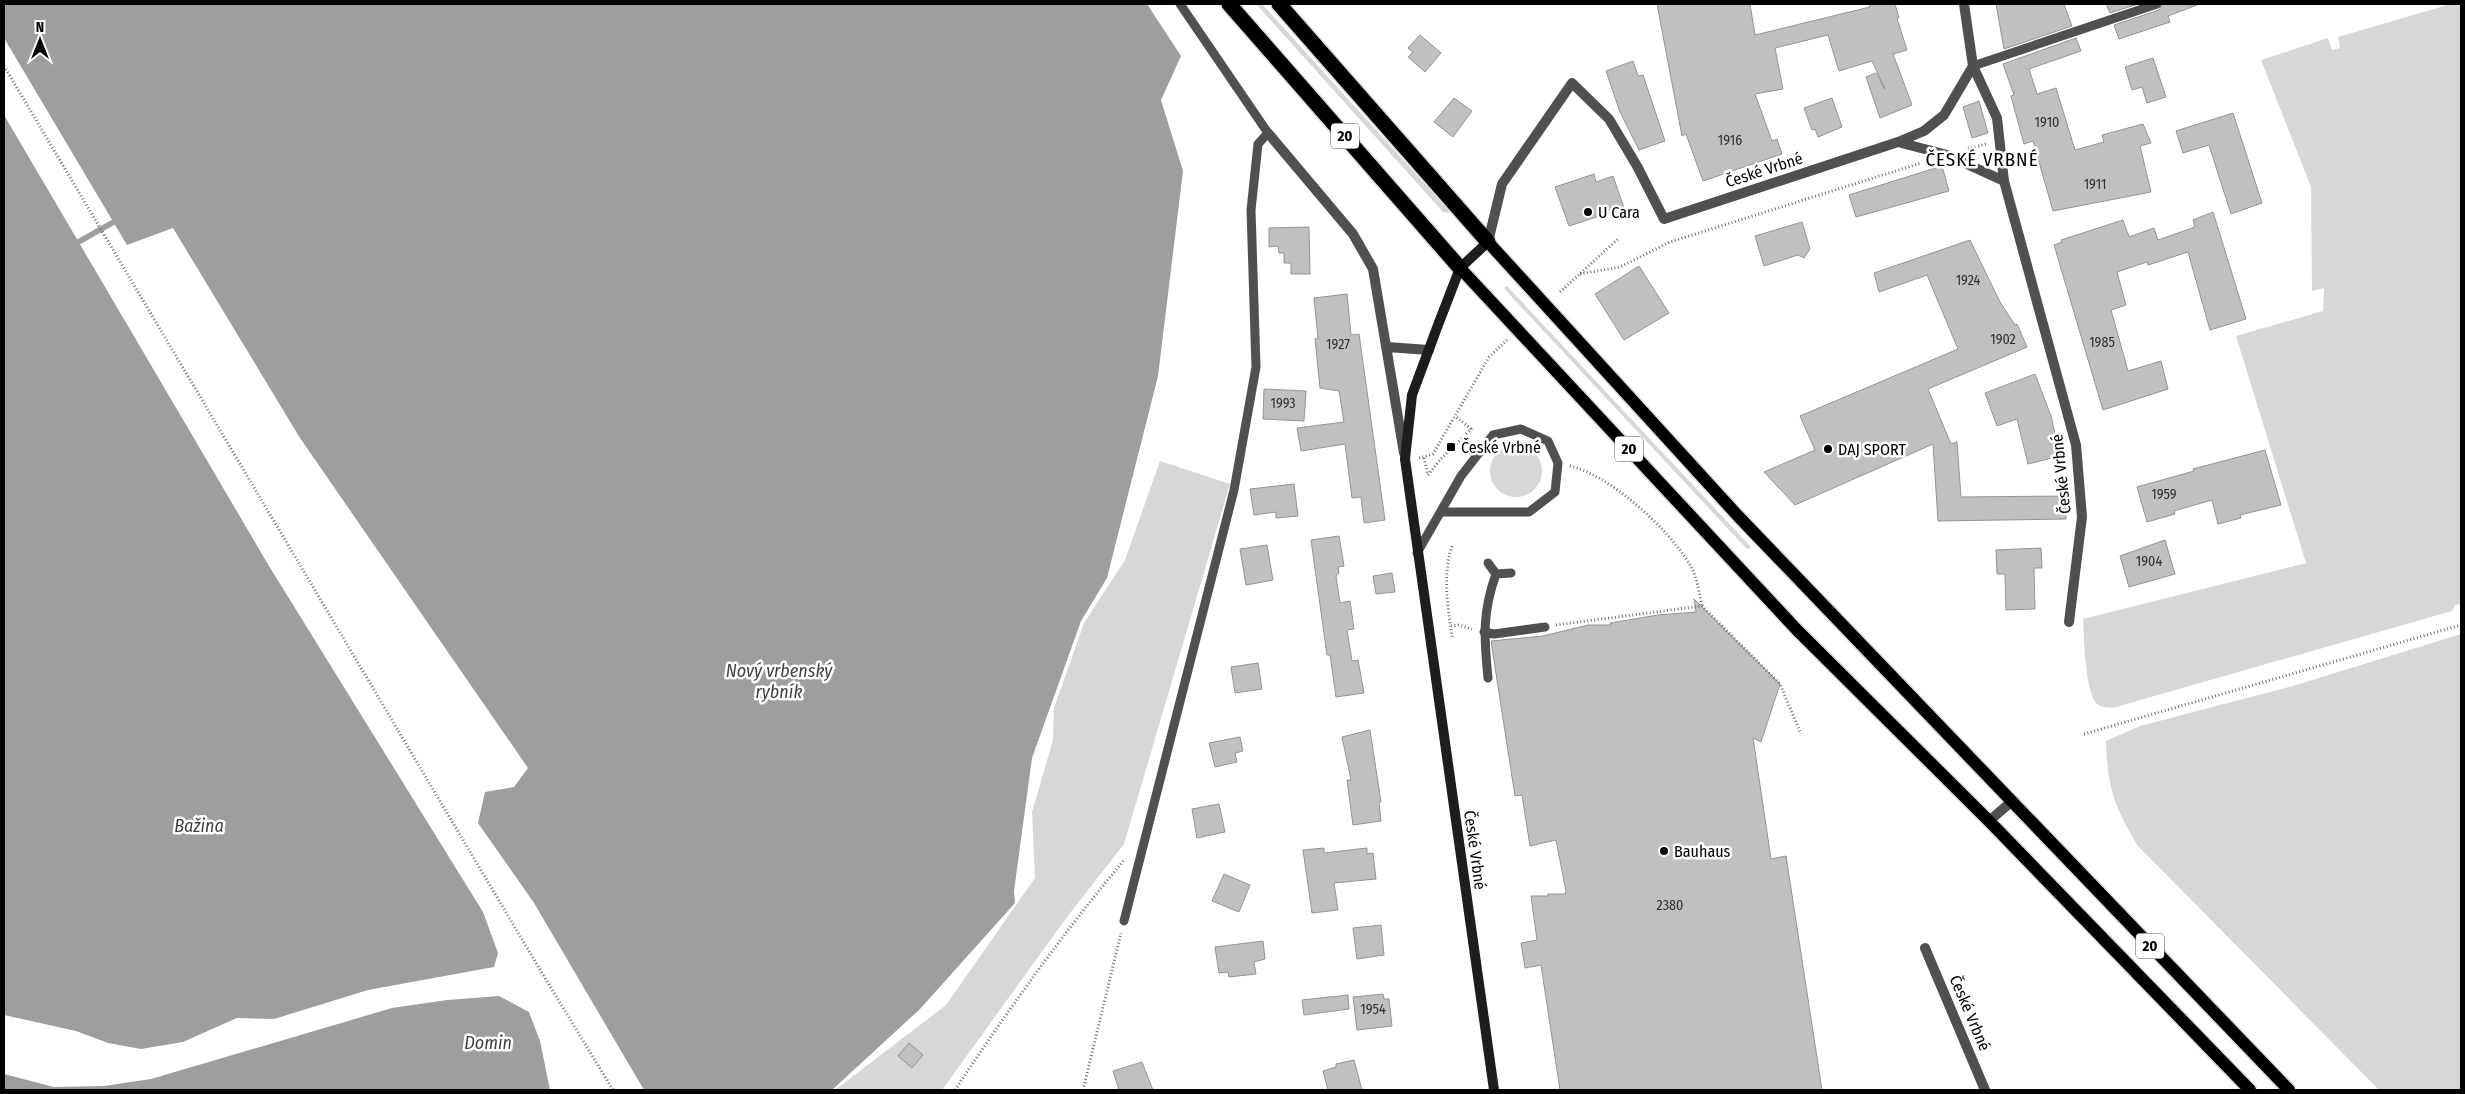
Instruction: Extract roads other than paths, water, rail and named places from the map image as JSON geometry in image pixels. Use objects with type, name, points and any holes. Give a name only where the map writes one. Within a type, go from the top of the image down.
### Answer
[{"type":"highway","name":"20","points":[[1229,4],[1460,268]]},
{"type":"highway","name":"20","points":[[1279,4],[1488,242]]},
{"type":"main road","name":"20","points":[[1488,242],[1738,516],[2289,1090]]},
{"type":"main road","name":"20","points":[[1460,268],[1797,630],[1988,821],[2250,1090]]},
{"type":"street","name":"České Vrbné","points":[[1964,4],[1973,66],[1997,118],[2004,181],[2076,445],[2082,517],[2069,622]]},
{"type":"street","name":"České Vrbné","points":[[1494,1090],[1405,459],[1412,394],[1460,268],[1488,242],[1502,184],[1572,83],[1609,119],[1637,166],[1664,219],[1898,142],[1924,131],[1944,114],[1973,66]]},
{"type":"street","points":[[1268,133],[1354,234],[1373,269],[1405,459]]},
{"type":"street","points":[[1898,142],[1946,155],[2004,181]]},
{"type":"street","points":[[1387,347],[1429,350]]},
{"type":"street","points":[[1988,821],[2011,802]]},
{"type":"street","name":"České Vrbné","points":[[1925,948],[1985,1090]]},
{"type":"lane","points":[[1124,921],[1234,490],[1256,367],[1251,210],[1258,144],[1268,133],[1180,4]]},
{"type":"lane","points":[[1973,66],[2157,4]]},
{"type":"lane","points":[[1417,553],[1462,476],[1493,435],[1521,429],[1548,440],[1558,463],[1555,492],[1529,512],[1442,512]]},
{"type":"lane","points":[[1488,562],[1496,574]]},
{"type":"lane","points":[[1496,574],[1511,573]]},
{"type":"lane","points":[[1488,678],[1484,632],[1488,596],[1496,574]]},
{"type":"lane","points":[[1484,632],[1494,634],[1546,627]]},
{"type":"water","name":"Nový vrbenský rybník","points":[[4,4],[1147,4],[1181,56],[1161,100],[1183,171],[1158,376],[1107,578],[1081,621],[1032,758],[1014,891],[1015,903],[920,1009],[832,1090],[644,1090],[534,903],[478,823],[485,792],[514,787],[528,768],[300,438],[173,228],[127,245],[4,38]]},
{"type":"water","name":"Bažina","points":[[4,115],[269,566],[483,912],[498,953],[494,967],[368,990],[274,1019],[237,1018],[183,1042],[141,1049],[108,1043],[76,1031],[4,1015]]},
{"type":"water","name":"Domin","points":[[499,996],[529,1012],[540,1041],[550,1090],[4,1090],[4,1074],[54,1087],[104,1086],[151,1079],[392,1008],[447,1000]]},
{"type":"waterway","points":[[73,245],[119,219]]},
{"type":"place","name":"U Cara","points":[[1588,212]]},
{"type":"place","name":"České Vrbné","points":[[1451,447]]},
{"type":"place","name":"DAJ SPORT","points":[[1828,449]]},
{"type":"place","name":"Bauhaus","points":[[1664,851]]},
{"type":"district","name":"ČESKÉ VRBNÉ","points":[[1982,159]]}]
